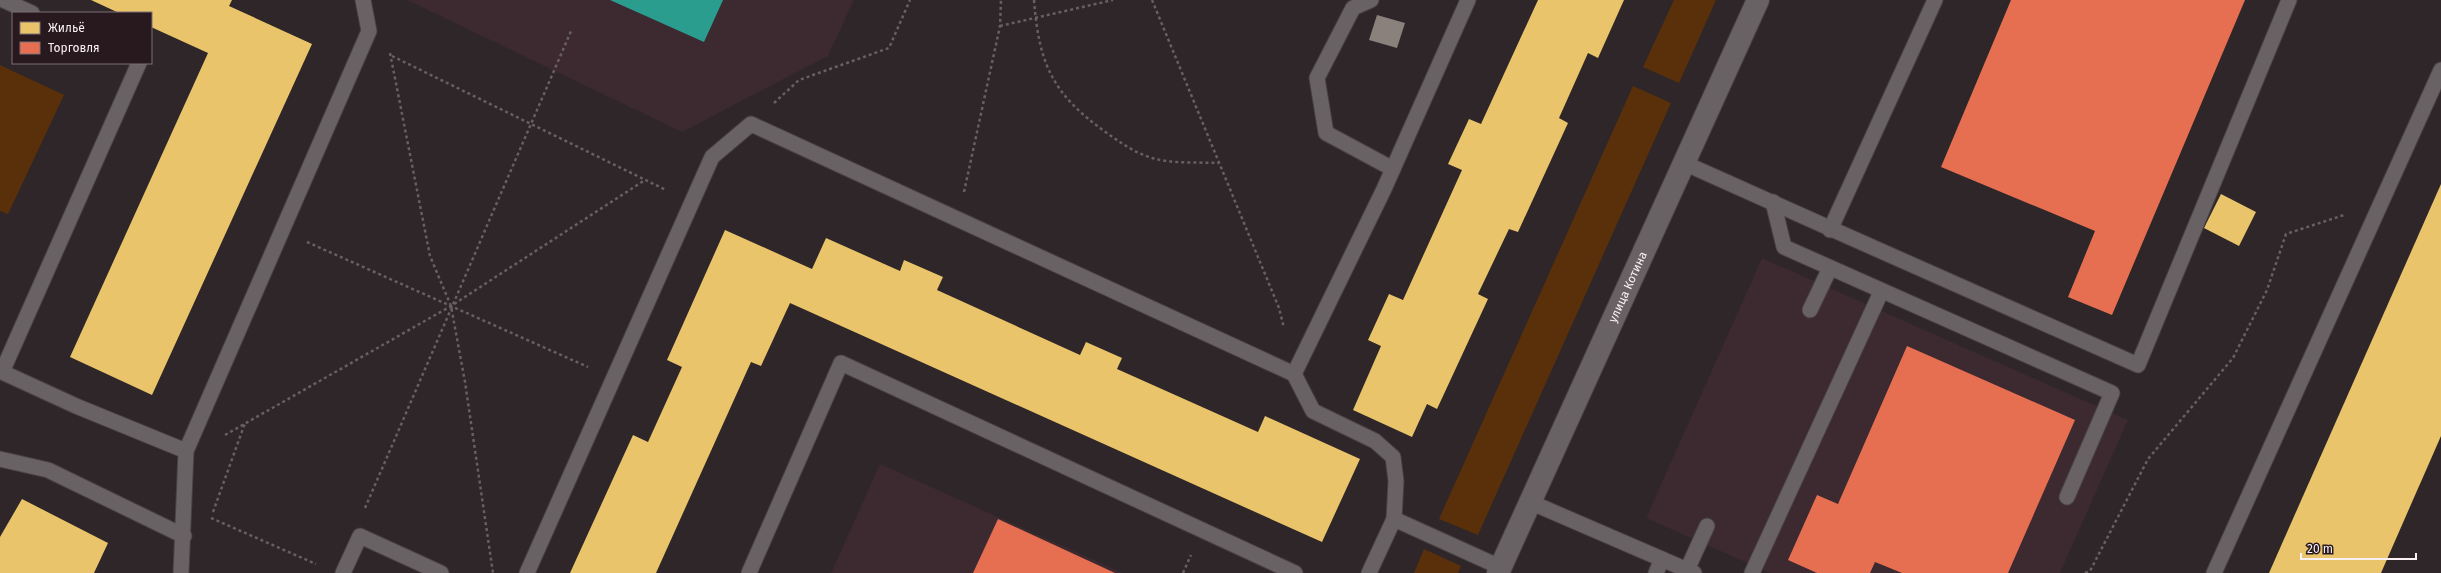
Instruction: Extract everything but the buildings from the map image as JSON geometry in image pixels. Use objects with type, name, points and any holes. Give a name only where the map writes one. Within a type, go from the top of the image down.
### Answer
[{"type":"street","name":"улица Котина","points":[[1499,570],[1758,0]]},
{"type":"lane","points":[[3,0],[30,12]]},
{"type":"lane","points":[[181,573],[184,536],[186,451],[369,31],[363,0]]},
{"type":"lane","points":[[1371,0],[1353,8],[1317,78],[1326,133],[1393,169]]},
{"type":"lane","points":[[1830,230],[1935,0]]},
{"type":"lane","points":[[1684,163],[1773,202],[1830,230],[2138,365],[2289,0]]},
{"type":"lane","points":[[1294,374],[1393,169],[1466,1]]},
{"type":"lane","points":[[139,64],[2,372],[76,406],[186,451]]},
{"type":"lane","points":[[2214,573],[2441,70]]},
{"type":"lane","points":[[527,573],[712,157],[751,124],[1294,374],[1313,411],[1375,441],[1393,457],[1396,481],[1394,519],[1368,573]]},
{"type":"lane","points":[[1773,202],[1784,247],[1881,292],[2112,392],[2067,497]]},
{"type":"lane","points":[[1810,310],[1830,268]]},
{"type":"lane","points":[[1752,573],[1881,292]]},
{"type":"lane","points":[[749,573],[841,363],[1295,573]]},
{"type":"lane","points":[[0,459],[48,470],[184,536]]},
{"type":"lane","points":[[1530,502],[1690,571],[1707,526]]},
{"type":"lane","points":[[1394,519],[1499,570]]},
{"type":"lane","points":[[342,573],[360,536],[441,573]]},
{"type":"lane","points":[[1656,573],[1662,559]]},
{"type":"path","points":[[751,124],[799,80],[889,48],[910,0]]},
{"type":"path","points":[[958,220],[1000,26],[1001,0]]},
{"type":"path","points":[[1034,0],[1035,18],[1042,58],[1053,82],[1071,104],[1097,126],[1130,149],[1152,158],[1219,163]]},
{"type":"path","points":[[1000,26],[1113,0]]},
{"type":"path","points":[[1152,0],[1279,308],[1294,374]]},
{"type":"path","points":[[363,512],[572,29]]},
{"type":"path","points":[[388,50],[392,56],[430,256],[451,306],[465,382],[493,573]]},
{"type":"path","points":[[392,56],[656,186]]},
{"type":"path","points":[[220,438],[451,306],[645,180]]},
{"type":"path","points":[[2085,573],[2090,571],[2148,459],[2233,358],[2268,290],[2286,234],[2381,203]]},
{"type":"path","points":[[300,239],[578,363]]},
{"type":"path","points":[[211,518],[245,423]]},
{"type":"path","points":[[205,520],[211,518],[321,566]]},
{"type":"shaded area","points":[[407,0],[854,0],[828,56],[682,132]]},
{"type":"shaded area","points":[[1674,0],[1716,0],[1679,83],[1643,67]]},
{"type":"shaded area","points":[[0,65],[64,95],[8,214],[0,211]]},
{"type":"shaded area","points":[[1633,86],[1671,103],[1478,535],[1439,519]]},
{"type":"shaded area","points":[[1762,258],[2128,420],[2060,573],[1770,573],[1646,518]]},
{"type":"shaded area","points":[[880,464],[1123,573],[831,573]]},
{"type":"shaded area","points":[[1424,549],[1461,566],[1458,573],[1414,573]]}]
